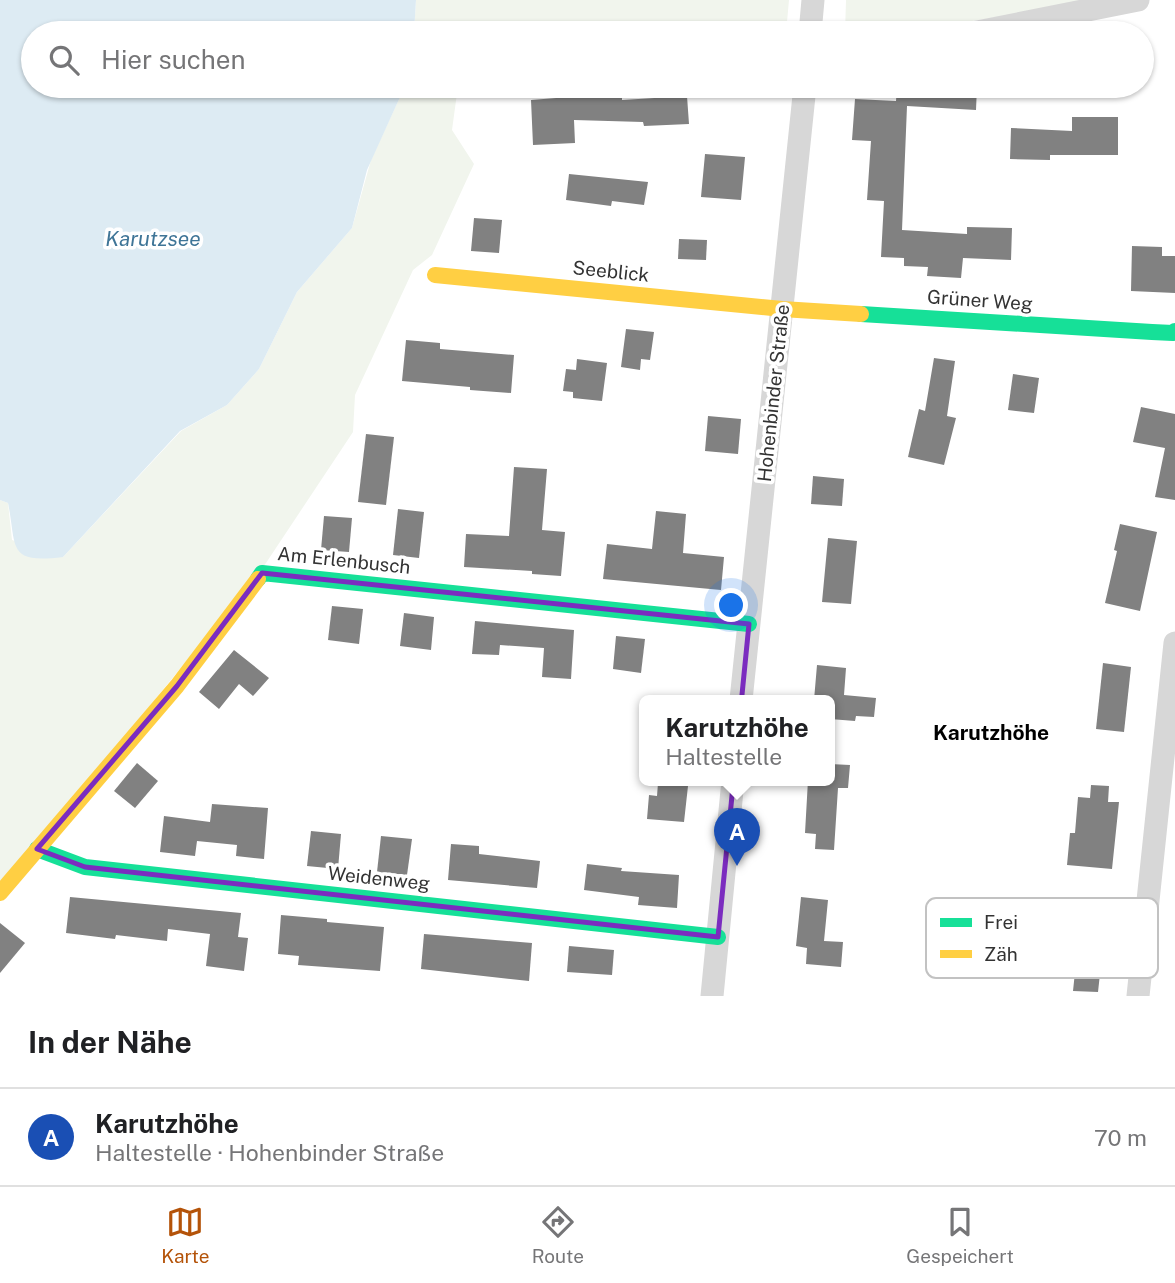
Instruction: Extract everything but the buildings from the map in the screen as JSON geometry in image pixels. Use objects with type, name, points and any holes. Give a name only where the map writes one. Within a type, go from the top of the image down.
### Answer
[{"type":"street","points":[[811,21],[813,0]]},
{"type":"street","points":[[1032,21],[1138,0]]},
{"type":"street","name":"Hohenbinder Straße","points":[[742,695],[804,98]]},
{"type":"street","name":"Seeblick","points":[[435,275],[782,309]]},
{"type":"street","name":"Grüner Weg","points":[[782,309],[1174,334]]},
{"type":"street","name":"Am Erlenbusch","points":[[0,893],[177,686],[262,573],[749,624]]},
{"type":"street","points":[[1148,898],[1175,643]]},
{"type":"street","points":[[712,996],[732,786]]},
{"type":"street","name":"Weidenweg","points":[[37,849],[85,867],[718,937]]},
{"type":"street","points":[[1138,996],[1140,978]]},
{"type":"highlighted area","points":[[262,573],[749,624],[718,937],[85,867],[37,849],[177,686]]},
{"type":"shaded area","points":[[416,0],[789,0],[787,21],[415,21]]},
{"type":"shaded area","points":[[846,0],[1110,0],[972,21],[845,21]]},
{"type":"shaded area","points":[[399,98],[456,98],[452,130],[474,164],[432,255],[413,270],[355,395],[353,432],[266,563],[0,890],[0,500],[8,503],[12,540],[63,557],[181,431],[227,405],[259,369],[297,292],[352,228],[371,160]]},
{"type":"water","name":"Karutzsee","points":[[0,0],[416,0],[415,21],[21,21],[21,98],[400,98],[367,170],[352,228],[297,292],[259,369],[227,405],[180,431],[63,557],[32,558],[23,555],[14,541],[8,503],[0,500]]},
{"type":"traffic: fast","points":[[861,314],[1152,332],[1175,331]]},
{"type":"traffic: fast","points":[[258,579],[262,573],[749,624]]},
{"type":"traffic: fast","points":[[37,849],[85,867],[718,937]]},
{"type":"traffic: slow","points":[[435,275],[782,309],[861,314]]},
{"type":"traffic: slow","points":[[0,893],[177,686],[258,579]]},
{"type":"place","name":"Karutzhöhe","points":[[737,866]]},
{"type":"district","name":"Karutzhöhe","points":[[991,733]]}]
